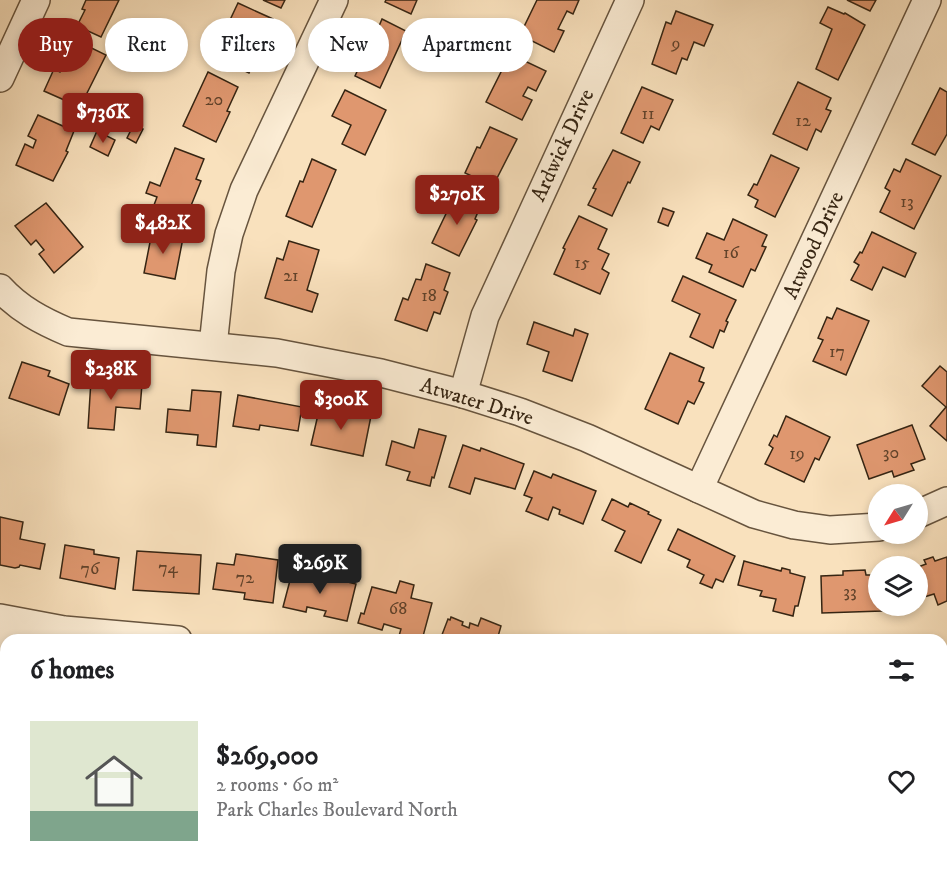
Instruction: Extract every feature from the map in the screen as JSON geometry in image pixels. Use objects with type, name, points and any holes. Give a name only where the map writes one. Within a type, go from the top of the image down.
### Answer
[{"type":"street","points":[[0,78],[36,0]]},
{"type":"street","points":[[213,346],[221,271],[229,234],[244,190],[334,0]]},
{"type":"street","name":"Ardwick Drive","points":[[464,394],[485,316],[630,0]]},
{"type":"street","name":"Atwood Drive","points":[[699,489],[927,0]]},
{"type":"street","name":"Atwater Drive","points":[[0,288],[11,300],[38,319],[68,332],[289,355],[381,373],[464,394],[520,412],[587,438],[754,514],[794,525],[830,530],[868,528]]},
{"type":"street","points":[[928,510],[947,501]]},
{"type":"street","points":[[0,618],[64,630],[110,634]]},
{"type":"building","points":[[86,0],[119,0],[110,18],[105,18],[105,29],[101,37],[93,33],[93,18],[81,18],[85,10],[82,9]]},
{"type":"building","points":[[263,0],[285,0],[281,8]]},
{"type":"building","points":[[386,0],[417,0],[411,14],[385,2]]},
{"type":"building","points":[[537,0],[579,0],[573,14],[567,11],[558,29],[564,31],[554,52],[533,42],[533,18],[528,18]]},
{"type":"building","points":[[847,0],[876,0],[870,11]]},
{"type":"building","points":[[238,3],[271,18],[231,18]]},
{"type":"building","points":[[828,7],[845,13],[865,25],[838,80],[816,69],[832,29],[820,23]]},
{"type":"building","points":[[676,11],[713,25],[704,46],[694,42],[687,60],[682,58],[676,74],[652,64],[666,22],[671,24]]},
{"type":"building","points":[[389,22],[401,28],[401,42],[389,68]]},
{"type":"building","points":[[93,49],[105,55],[80,107],[44,91],[53,72],[93,72]]},
{"type":"building","points":[[533,65],[546,71],[536,91],[528,87],[523,96],[532,100],[522,120],[486,102],[501,72],[533,72]]},
{"type":"building","points":[[208,72],[238,87],[227,111],[230,112],[216,142],[183,126]]},
{"type":"building","points":[[357,72],[387,72],[380,88],[355,76]]},
{"type":"building","points":[[798,82],[831,98],[826,109],[831,111],[821,132],[816,129],[807,150],[773,134]]},
{"type":"building","points":[[642,87],[673,100],[659,130],[651,126],[643,143],[621,133]]},
{"type":"building","points":[[940,88],[947,92],[947,134],[935,155],[912,144]]},
{"type":"building","points":[[345,90],[386,110],[365,155],[342,144],[351,125],[332,116]]},
{"type":"building","points":[[38,115],[74,131],[66,151],[68,152],[53,181],[16,165],[25,144],[33,148],[36,140],[28,136]]},
{"type":"building","points":[[134,124],[143,129],[136,143],[127,138]]},
{"type":"building","points":[[490,127],[517,139],[493,186],[465,173],[477,147],[480,148]]},
{"type":"building","points":[[97,131],[115,140],[108,156],[90,147]]},
{"type":"building","points":[[175,148],[204,159],[196,179],[201,181],[186,218],[154,205],[157,197],[146,193],[150,182],[160,186]]},
{"type":"building","points":[[613,150],[640,162],[612,216],[588,205],[596,189],[593,188]]},
{"type":"building","points":[[771,155],[799,168],[775,217],[755,207],[758,200],[748,195],[754,184],[757,185]]},
{"type":"building","points":[[312,159],[336,170],[312,227],[286,216]]},
{"type":"building","points":[[906,159],[941,176],[914,229],[880,212],[890,191],[885,188],[894,169],[900,172]]},
{"type":"building","points":[[455,195],[480,207],[475,219],[477,220],[459,256],[432,243]]},
{"type":"building","points":[[46,203],[83,247],[54,273],[39,254],[44,250],[36,240],[31,245],[15,226]]},
{"type":"building","points":[[663,208],[674,212],[668,226],[658,222]]},
{"type":"building","points":[[579,216],[607,229],[598,249],[609,254],[602,269],[609,273],[600,294],[554,274],[565,249],[563,248]]},
{"type":"building","points":[[733,219],[767,235],[762,246],[766,247],[755,271],[751,269],[743,287],[709,272],[712,265],[696,258],[707,233],[724,240]]},
{"type":"building","points":[[152,232],[183,238],[175,279],[144,273]]},
{"type":"building","points":[[872,232],[916,253],[905,277],[883,267],[872,290],[851,280],[859,265],[854,262],[860,252],[862,253]]},
{"type":"building","points":[[289,241],[319,250],[307,290],[318,294],[312,312],[265,298],[277,258],[283,260]]},
{"type":"building","points":[[426,264],[450,273],[444,290],[448,292],[440,314],[434,312],[427,331],[395,320],[403,298],[408,300],[416,279],[421,280]]},
{"type":"building","points":[[683,276],[736,300],[726,321],[728,322],[724,332],[720,330],[713,348],[690,337],[700,314],[672,301]]},
{"type":"building","points":[[837,308],[869,321],[846,375],[813,361],[823,340],[818,338],[827,317],[832,319]]},
{"type":"building","points":[[534,322],[573,336],[575,329],[588,334],[572,381],[543,371],[549,352],[527,344]]},
{"type":"building","points":[[670,353],[704,368],[699,381],[704,383],[694,404],[688,401],[678,424],[645,409]]},
{"type":"building","points":[[22,362],[50,371],[48,376],[69,384],[59,415],[9,398]]},
{"type":"building","points":[[940,366],[947,372],[947,441],[930,426],[946,407],[922,386]]},
{"type":"building","points":[[100,376],[123,378],[123,382],[142,384],[140,409],[116,407],[114,430],[88,428],[91,380],[100,381]]},
{"type":"building","points":[[192,390],[221,392],[216,447],[197,445],[198,435],[166,432],[168,409],[190,411]]},
{"type":"building","points":[[238,395],[302,407],[298,431],[260,425],[259,430],[233,426]]},
{"type":"building","points":[[320,406],[371,416],[363,456],[311,445]]},
{"type":"building","points":[[786,416],[830,437],[819,460],[815,458],[804,482],[765,464],[773,448],[769,445],[774,435],[777,437]]},
{"type":"building","points":[[912,425],[925,459],[911,464],[914,470],[894,477],[892,471],[869,479],[857,445]]},
{"type":"building","points":[[419,429],[446,436],[430,486],[407,480],[410,472],[386,465],[392,441],[414,448]]},
{"type":"building","points":[[463,445],[480,451],[481,448],[524,464],[515,489],[475,478],[470,494],[449,487]]},
{"type":"building","points":[[534,471],[551,478],[553,474],[596,491],[583,524],[559,514],[560,510],[553,507],[548,520],[526,511],[532,498],[524,495]]},
{"type":"building","points":[[612,499],[628,507],[630,503],[661,520],[641,563],[615,551],[625,531],[602,520]]},
{"type":"building","points":[[0,517],[23,522],[20,539],[45,544],[40,569],[20,565],[15,568],[0,565]]},
{"type":"building","points":[[678,529],[735,556],[723,582],[716,579],[712,588],[700,583],[704,575],[687,567],[690,560],[668,550]]},
{"type":"building","points":[[65,545],[94,550],[94,554],[119,558],[115,589],[60,578]]},
{"type":"building","points":[[137,551],[201,555],[199,594],[133,590]]},
{"type":"building","points":[[236,554],[278,560],[273,603],[244,599],[245,593],[213,589],[217,563],[234,565]]},
{"type":"building","points":[[933,557],[935,561],[947,557],[947,601],[938,605],[934,594],[928,596],[928,559]]},
{"type":"building","points":[[744,561],[781,571],[782,568],[790,570],[790,573],[805,577],[798,606],[795,606],[793,616],[773,611],[776,599],[760,596],[762,591],[738,585]]},
{"type":"building","points":[[293,569],[356,584],[347,621],[324,616],[326,611],[307,607],[306,612],[283,607]]},
{"type":"building","points":[[865,570],[868,575],[868,611],[822,613],[821,576],[843,575],[843,571]]},
{"type":"building","points":[[400,581],[414,585],[411,598],[432,603],[424,634],[400,634],[401,629],[384,624],[382,630],[358,623],[361,613],[364,614],[372,587],[396,593]]},
{"type":"building","points":[[451,617],[463,622],[462,625],[469,628],[470,623],[478,626],[481,618],[501,626],[499,634],[442,634],[448,619],[450,620]]}]
